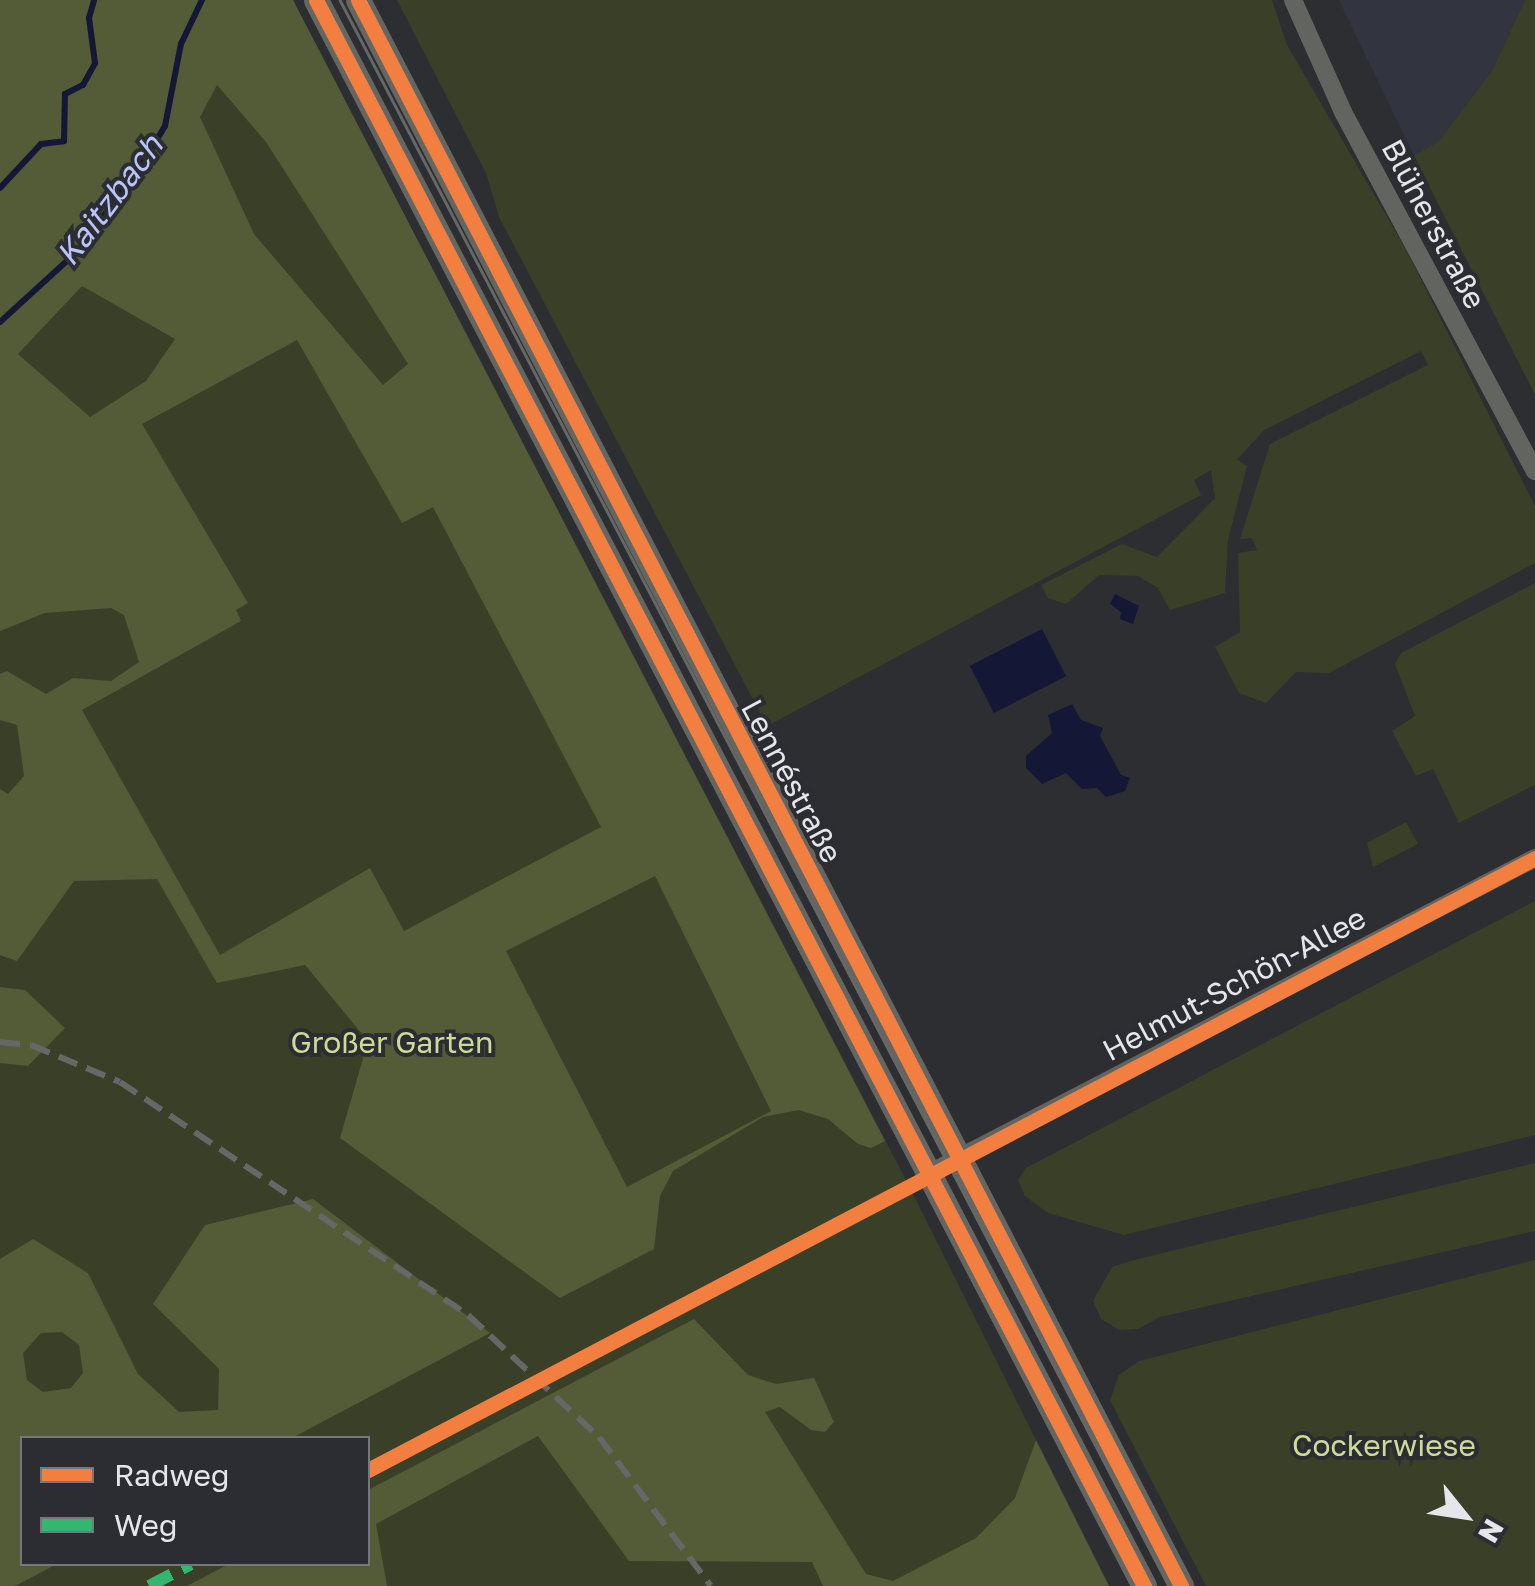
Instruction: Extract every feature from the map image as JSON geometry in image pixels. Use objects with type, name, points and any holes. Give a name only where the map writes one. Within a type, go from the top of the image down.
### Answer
[{"type":"main road","name":"Lennéstraße","points":[[316,0],[1144,1586]]},
{"type":"main road","name":"Lennéstraße","points":[[358,0],[1181,1586]]},
{"type":"street","name":"Blüherstraße","points":[[1293,0],[1343,112],[1535,471]]},
{"type":"street","name":"Helmut-Schön-Allee","points":[[928,1174],[1535,858]]},
{"type":"shaded area","points":[[1339,0],[1525,0],[1492,71],[1439,141],[1414,156]]},
{"type":"green space","name":"Großer Garten","points":[[0,0],[293,0],[908,1184],[1109,1586],[0,1586]]},
{"type":"green space","points":[[0,0],[293,0],[885,1141],[871,1148],[858,1144],[828,1119],[799,1110],[763,1117],[673,1171],[660,1196],[654,1249],[560,1298],[340,1138],[368,1041],[305,965],[217,983],[157,879],[74,881],[17,961],[0,955],[0,789],[8,794],[24,776],[17,725],[0,720],[0,674],[7,671],[46,694],[73,678],[111,681],[139,662],[124,615],[111,608],[45,613],[0,631]],"holes":[[[217,85],[266,142],[408,364],[383,385],[254,234],[200,117]],[[82,286],[175,339],[146,381],[90,417],[18,354]],[[297,340],[402,523],[433,507],[601,827],[404,931],[370,868],[220,955],[82,710],[241,621],[236,610],[248,603],[142,424]],[[655,876],[771,1111],[627,1187],[506,951]]]},
{"type":"green space","points":[[397,0],[1272,0],[1287,45],[1404,246],[1535,506],[1535,563],[1329,673],[1296,672],[1266,703],[1239,693],[1215,647],[1240,632],[1238,553],[1257,550],[1252,538],[1240,539],[1270,444],[1428,365],[1421,351],[1264,430],[1237,460],[1247,466],[1228,540],[1225,593],[1170,610],[1158,588],[1138,576],[1099,575],[1066,604],[1048,598],[1041,585],[1122,544],[1157,557],[1215,498],[1211,470],[1194,480],[1201,495],[767,726],[499,217],[486,173]]},
{"type":"green space","points":[[1525,0],[1535,0],[1535,395],[1414,156],[1439,141],[1492,71]]},
{"type":"green space","points":[[1535,583],[1535,785],[1459,823],[1433,769],[1416,776],[1392,731],[1415,716],[1395,664],[1401,653]]},
{"type":"green space","points":[[1406,822],[1418,844],[1373,867],[1367,843]]},
{"type":"green space","points":[[1535,901],[1535,1135],[1124,1235],[1048,1213],[1025,1196],[1018,1180],[1026,1168]]},
{"type":"green space","points":[[0,987],[25,990],[65,1028],[28,1066],[0,1063]]},
{"type":"green space","points":[[1535,1163],[1535,1231],[1160,1317],[1138,1329],[1119,1330],[1101,1319],[1093,1301],[1112,1267],[1134,1260]]},
{"type":"green space","points":[[313,1199],[490,1333],[296,1436],[20,1436],[20,1566],[53,1566],[15,1586],[0,1586],[0,1259],[33,1239],[88,1273],[138,1374],[179,1412],[218,1410],[219,1369],[153,1304],[205,1225]],"holes":[[[62,1332],[79,1345],[83,1373],[71,1388],[43,1392],[27,1380],[23,1353],[41,1333]]]},
{"type":"green space","name":"Cockerwiese","points":[[1535,1260],[1535,1586],[1206,1586],[1110,1400],[1119,1375],[1139,1361]]},
{"type":"green space","points":[[694,1319],[748,1375],[776,1384],[814,1378],[834,1422],[825,1432],[811,1430],[780,1407],[765,1412],[866,1574],[893,1581],[976,1538],[1015,1498],[1036,1440],[1109,1586],[823,1586],[812,1562],[629,1561],[538,1436],[376,1524],[387,1586],[187,1586],[225,1566],[370,1566],[370,1489]]},
{"type":"water","points":[[1115,594],[1139,606],[1133,624],[1120,619],[1121,612],[1110,604]]},
{"type":"water","points":[[1042,629],[1066,676],[994,713],[970,666]]},
{"type":"water","points":[[1072,704],[1081,720],[1103,728],[1100,736],[1121,775],[1130,778],[1125,791],[1106,797],[1097,788],[1082,789],[1066,773],[1042,784],[1026,768],[1026,756],[1052,733],[1048,715]]},
{"type":"waterway","points":[[0,188],[41,144],[64,141],[65,94],[83,85],[95,63],[89,18],[94,0]]},
{"type":"waterway","name":"Kaitzbach","points":[[0,322],[80,249],[150,151],[165,126],[181,44],[202,0]]},
{"type":"tram line","points":[[340,0],[1169,1586]]},
{"type":"railway","points":[[0,1042],[31,1045],[120,1082],[468,1315],[599,1437],[711,1586]]},
{"type":"marked path","points":[[149,1586],[187,1566]]},
{"type":"cycle path","points":[[316,0],[1144,1586]]},
{"type":"cycle path","points":[[358,0],[1181,1586]]},
{"type":"cycle path","points":[[370,1469],[1535,858]]}]
